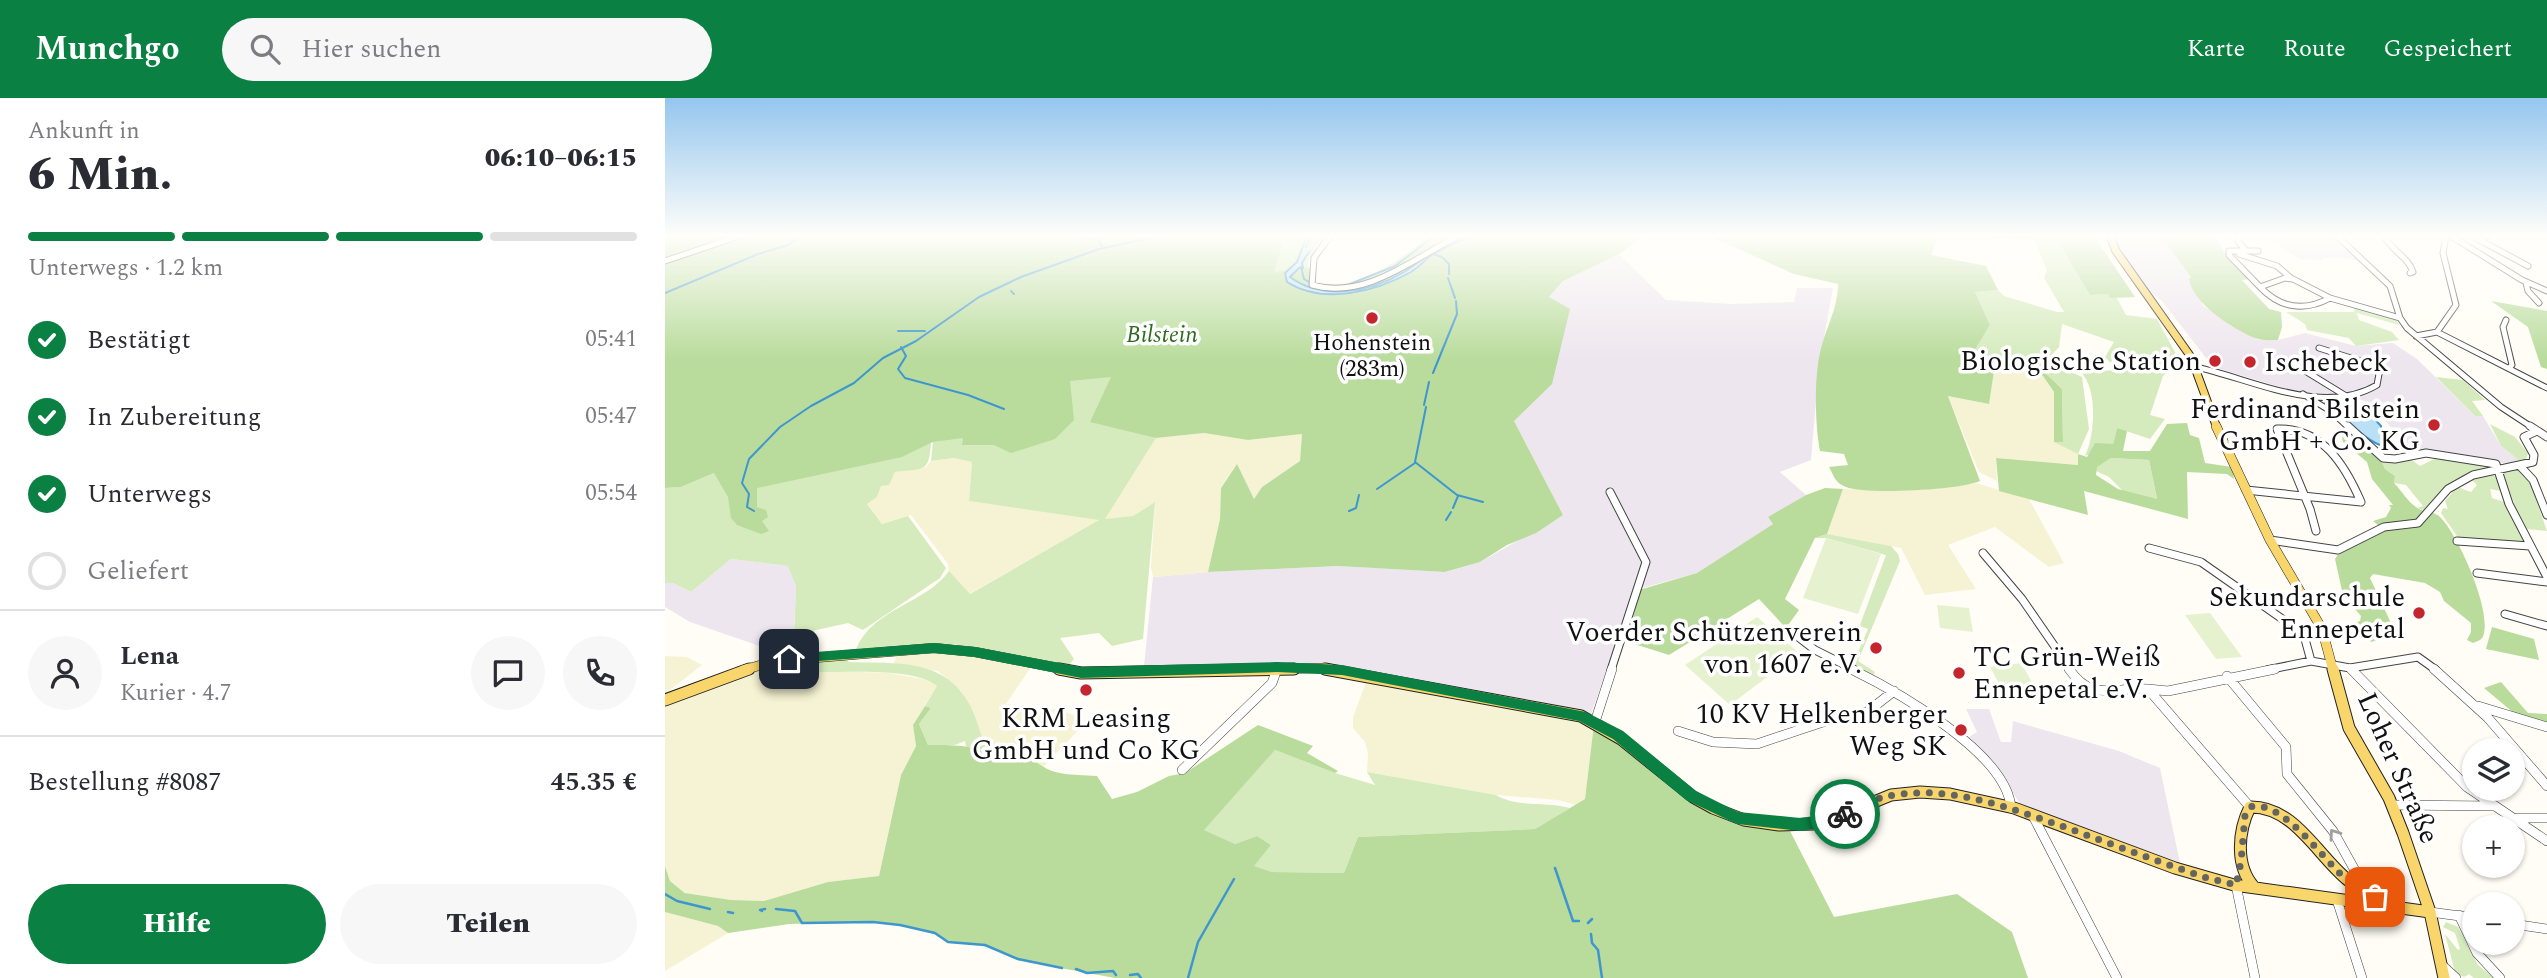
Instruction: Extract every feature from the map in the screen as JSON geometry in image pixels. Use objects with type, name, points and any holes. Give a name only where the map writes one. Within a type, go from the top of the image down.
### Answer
[{"type":"main road","name":"Loher Straße","points":[[2135,277],[2179,338],[2196,367],[2208,406],[2270,540],[2322,629],[2349,728],[2392,805],[2430,912],[2443,972]]},
{"type":"main road","points":[[665,700],[704,682],[763,664],[798,657],[905,649],[960,650],[1081,673],[1277,667],[1342,670],[1562,711],[1595,722],[1624,739],[1691,796],[1717,810],[1745,820],[1784,824],[1822,822],[1879,798],[1904,793],[1940,793],[2011,809],[2197,875],[2236,885],[2337,900],[2366,898],[2430,912]]},
{"type":"main road","points":[[2236,885],[2245,815],[2250,807],[2266,806],[2282,815],[2366,898]]},
{"type":"main road","points":[[2241,862],[2245,879],[2255,888]]},
{"type":"street","points":[[1312,277],[1312,285],[1319,288],[1347,288],[1383,277]]},
{"type":"street","points":[[2251,277],[2274,301],[2283,305],[2317,304],[2330,298]]},
{"type":"street","points":[[2290,277],[2330,298],[2400,318]]},
{"type":"street","points":[[2381,277],[2390,286],[2400,318],[2415,335],[2501,407],[2547,437]]},
{"type":"street","points":[[2437,332],[2456,303],[2448,277]]},
{"type":"street","points":[[2517,277],[2547,291]]},
{"type":"street","points":[[2260,286],[2285,278],[2293,279]]},
{"type":"street","points":[[2526,283],[2528,291],[2539,303]]},
{"type":"street","points":[[2506,320],[2503,327],[2512,365],[2509,368]]},
{"type":"street","points":[[2415,335],[2437,332],[2547,388]]},
{"type":"street","points":[[2196,367],[2303,394],[2347,397],[2361,395],[2377,385],[2379,377],[2372,363],[2354,361],[2319,348]]},
{"type":"street","points":[[2289,361],[2347,397]]},
{"type":"street","points":[[2303,394],[2332,412],[2383,458],[2395,459],[2426,453],[2490,462],[2497,468],[2509,504],[2547,579]]},
{"type":"street","points":[[2246,490],[2304,494],[2361,502],[2340,463],[2317,438],[2290,428],[2276,431],[2304,494],[2316,531]]},
{"type":"street","points":[[2270,540],[2331,550],[2342,549],[2384,527],[2418,523],[2448,489],[2473,475],[2497,468],[2520,466],[2535,460],[2524,438],[2537,431]]},
{"type":"street","points":[[2520,466],[2532,480],[2547,515]]},
{"type":"street","points":[[1595,722],[1646,562],[1610,492]]},
{"type":"street","points":[[2457,541],[2530,546]]},
{"type":"street","points":[[2148,548],[2201,562],[2298,629],[2305,639],[2311,661]]},
{"type":"street","points":[[1983,553],[2022,599],[2080,684],[2094,691],[2125,688],[2168,691],[2227,676],[2311,661],[2350,668],[2422,658],[2475,705],[2547,786]]},
{"type":"street","points":[[2477,573],[2547,579]]},
{"type":"street","points":[[2505,614],[2547,626]]},
{"type":"street","points":[[1793,633],[1829,657],[1894,691],[1940,720],[1972,746],[1999,778],[2011,797],[2011,809]]},
{"type":"street","points":[[1182,770],[1187,762],[1272,683],[1277,667]]},
{"type":"street","points":[[2350,668],[2467,787],[2511,815]]},
{"type":"street","points":[[2227,676],[2286,747],[2287,774],[2333,831],[2366,898]]},
{"type":"street","points":[[2148,689],[2250,807]]},
{"type":"street","points":[[1678,731],[1713,743],[1757,744],[1835,718],[1867,712],[1894,691]]},
{"type":"street","points":[[2475,705],[2547,727]]},
{"type":"street","points":[[2392,805],[2494,806]]},
{"type":"street","points":[[2033,816],[2117,978]]},
{"type":"street","points":[[2525,818],[2547,818]]},
{"type":"street","points":[[2525,824],[2547,841]]},
{"type":"street","points":[[2236,885],[2248,932],[2255,978]]},
{"type":"street","points":[[2337,900],[2362,978]]},
{"type":"street","points":[[2430,912],[2462,916]]},
{"type":"street","points":[[2459,915],[2477,953],[2500,978]]},
{"type":"street","points":[[2525,926],[2547,929]]},
{"type":"street","points":[[2443,972],[2456,978]]},
{"type":"shaded area","points":[[1571,277],[1643,277],[1666,300],[1731,304],[1794,302],[1797,288],[1833,288],[1819,365],[1811,460],[1780,472],[1806,495],[1769,517],[1773,524],[1697,573],[1635,590],[1591,714],[1362,671],[1303,664],[1144,666],[1153,577],[1339,566],[1446,572],[1480,562],[1563,515],[1514,421],[1549,297],[1563,281]]},
{"type":"shaded area","points":[[2138,277],[2192,277],[2203,306],[2258,340],[2278,340],[2305,333],[2356,346],[2393,343],[2417,359],[2475,416],[2483,416],[2501,446],[2522,463],[2508,464],[2419,449],[2407,445],[2370,404],[2362,400],[2294,391],[2213,367],[2162,301],[2152,294]]},
{"type":"shaded area","points":[[1995,365],[2021,366],[2043,376],[2054,392],[2054,441],[2078,454],[2079,465],[1996,458],[1997,481],[1979,472],[1948,396],[1989,404]]},
{"type":"shaded area","points":[[1204,433],[1248,440],[1302,434],[1300,461],[1262,487],[1254,499],[1236,465],[1221,487],[1220,519],[1208,572],[1153,577],[1151,568],[1155,502],[1133,516],[1104,520],[1156,438]]},
{"type":"shaded area","points":[[954,458],[972,462],[969,501],[1101,519],[969,594],[949,571],[948,564],[911,515],[882,524],[867,504],[877,497],[881,486],[889,484],[895,472],[926,467],[931,461]]},
{"type":"shaded area","points":[[1976,483],[2029,499],[2064,563],[2049,567],[1995,527],[1948,545],[1976,589],[1925,595],[1901,548],[1827,534],[1843,489],[1923,490]]},
{"type":"shaded area","points":[[731,559],[789,566],[796,586],[793,653],[780,653],[690,622],[665,607],[665,583],[673,583],[691,592]]},
{"type":"shaded area","points":[[898,653],[954,653],[1031,667],[1006,704],[1061,710],[1087,721],[1043,767],[1037,764],[1001,762],[987,751],[970,706],[960,690],[938,671],[893,664]]},
{"type":"shaded area","points":[[665,656],[687,657],[702,665],[665,694]]},
{"type":"shaded area","points":[[781,664],[799,670],[888,673],[930,680],[937,686],[913,725],[916,746],[901,775],[879,876],[828,882],[764,901],[731,900],[686,893],[670,881],[665,866],[665,700],[726,675]]},
{"type":"shaded area","points":[[1368,677],[1594,724],[1585,799],[1576,805],[1558,800],[1496,795],[1367,772],[1368,753],[1365,742],[1353,728],[1353,717]]},
{"type":"shaded area","points":[[1966,709],[1989,709],[2001,742],[2011,742],[2013,721],[2119,751],[2160,768],[2180,863],[2020,804],[1999,772],[1969,737],[1977,732]]},
{"type":"shaded area","points":[[665,912],[718,926],[728,933],[665,971]]},
{"type":"green space","name":"Bilstein","points":[[665,277],[1310,277],[1310,286],[1343,290],[1377,277],[1571,277],[1563,281],[1549,297],[1570,309],[1552,384],[1514,421],[1563,515],[1536,533],[1507,545],[1480,562],[1445,572],[1338,566],[1208,572],[1220,519],[1221,488],[1237,464],[1254,499],[1262,487],[1300,461],[1302,434],[1248,440],[1204,433],[1156,438],[1090,422],[1111,377],[1070,381],[1074,420],[1055,439],[1011,453],[994,445],[962,445],[963,438],[933,442],[902,457],[757,488],[757,507],[766,510],[768,517],[762,521],[769,531],[761,534],[737,525],[731,518],[728,497],[714,473],[681,487],[665,488]]},
{"type":"green space","name":"Bilstein","points":[[1036,277],[1309,277],[1325,283],[1342,284],[1365,277],[1431,277],[1210,432],[1153,437],[1156,438],[1105,519],[1133,516],[1155,502],[1143,639],[1112,646],[1099,633],[1060,638],[1074,659],[1069,665],[953,644],[856,649],[864,635],[875,624],[928,591],[949,571],[970,594],[1099,520],[969,501],[972,462],[954,458],[931,461],[933,442],[970,435],[931,437],[901,457],[931,443],[928,460],[923,468],[895,472],[889,485],[881,486],[877,497],[867,504],[882,524],[908,516],[946,568],[940,578],[863,630],[848,623],[794,635],[796,586],[788,566],[731,559],[691,592],[673,583],[665,583],[665,488],[681,487],[714,473]]},
{"type":"green space","points":[[1807,277],[1992,277],[1998,290],[1975,292],[1990,325],[1970,358],[1995,365],[1989,404],[1948,396],[1980,481],[1934,489],[1872,491],[1846,487],[1835,479],[1829,467],[1848,465],[1844,454],[1820,451],[1816,402],[1820,353],[1836,302],[1838,284]]},
{"type":"green space","points":[[2079,277],[2122,277],[2135,297],[2110,298],[2108,294],[2090,295]]},
{"type":"green space","points":[[2080,277],[2090,295],[2108,294],[2110,298],[2117,298],[2126,315],[2157,319],[2176,354],[2175,366],[2163,376],[2150,415],[2165,419],[2150,439],[2117,428],[2113,444],[2085,456],[2091,437],[2093,413],[2090,390],[2081,372],[2118,370],[2105,357],[2114,342],[2062,324],[2059,347],[2046,361],[2082,377],[2089,429],[2078,454],[2054,442],[2063,442],[2062,389],[2043,371],[2029,365],[1995,365],[1970,358],[1990,325],[1975,292],[1998,290],[2004,296],[2064,312],[2044,278]]},
{"type":"green space","points":[[2247,277],[2249,279],[2242,280],[2269,309],[2281,312],[2282,327],[2278,340],[2255,338],[2226,322],[2198,298],[2189,279]]},
{"type":"green space","points":[[2491,301],[2547,311],[2547,369],[2541,367],[2528,327]]},
{"type":"green space","points":[[2355,307],[2396,319],[2399,325],[2357,313],[2359,320],[2392,332],[2399,340],[2356,346],[2349,338],[2307,330],[2305,324],[2286,312],[2354,312]]},
{"type":"green space","points":[[2029,365],[2043,371],[2062,389],[2063,442],[2054,442],[2054,392],[2043,376],[2021,366]]},
{"type":"green space","points":[[2436,377],[2463,380],[2485,400],[2472,401],[2483,416],[2475,416]]},
{"type":"green space","points":[[2187,423],[2190,435],[2199,438],[2205,463],[2232,467],[2234,479],[2227,474],[2187,472],[2188,519],[2084,491],[2088,515],[1999,491],[1996,458],[2078,465],[2078,454],[2087,457],[2095,443],[2113,444],[2117,428],[2127,431],[2123,451],[2150,451],[2167,424]],"holes":[[[2111,458],[2149,460],[2157,499],[2118,489],[2096,475],[2097,467]]]},
{"type":"green space","points":[[2490,424],[2515,437],[2528,453],[2525,462],[2522,463],[2501,446]]},
{"type":"green space","points":[[2358,436],[2380,458],[2385,469],[2395,476],[2394,483],[2410,502],[2419,509],[2438,515],[2448,527],[2478,590],[2485,621],[2480,640],[2473,643],[2467,640],[2471,623],[2444,601],[2440,592],[2425,583],[2373,574],[2370,578],[2390,621],[2405,633],[2406,640],[2393,635],[2371,642],[2361,626],[2355,623],[2360,621],[2361,616],[2343,595],[2335,559],[2340,552],[2384,530],[2373,521],[2386,517],[2391,508],[2389,505],[2393,505],[2372,479],[2367,462],[2343,442],[2342,437]]},
{"type":"green space","points":[[2111,458],[2149,460],[2157,500],[2123,491],[2109,477],[2096,471],[2096,467]]},
{"type":"green space","points":[[2380,458],[2409,458],[2420,466],[2436,458],[2486,463],[2488,467],[2453,483],[2426,511],[2417,508],[2423,506],[2406,485],[2394,483],[2395,476],[2385,469]]},
{"type":"green space","points":[[2520,470],[2530,482],[2547,531],[2527,529],[2515,507],[2503,471]]},
{"type":"green space","points":[[2490,473],[2496,477],[2501,491],[2490,489],[2492,498],[2504,502],[2525,543],[2459,539],[2441,513],[2443,508],[2448,509],[2445,501],[2457,487],[2471,492],[2477,485],[2472,480]]},
{"type":"green space","points":[[1825,488],[1843,489],[1827,534],[1815,538],[1785,599],[1799,610],[1786,628],[1759,599],[1669,655],[1628,642],[1639,590],[1697,573],[1773,524],[1768,517],[1806,495]]},
{"type":"green space","points":[[1827,534],[1891,546],[1898,554],[1900,561],[1858,661],[1875,672],[1873,676],[1853,664],[1868,629],[1860,626],[1861,622],[1886,555],[1826,538],[1815,538]]},
{"type":"green space","points":[[1826,538],[1881,554],[1858,614],[1803,598]]},
{"type":"green space","points":[[1937,605],[1969,608],[1973,632],[1940,628]]},
{"type":"green space","points":[[2210,613],[2242,657],[2216,659],[2185,615]]},
{"type":"green space","points":[[1757,617],[1799,653],[1730,705],[1685,665]]},
{"type":"green space","points":[[2492,627],[2534,639],[2539,660],[2486,649]]},
{"type":"green space","points":[[843,656],[849,662],[917,666],[947,678],[970,705],[987,751],[966,747],[965,741],[955,745],[928,745],[919,724],[931,708],[925,706],[937,686],[927,680],[896,673],[813,672],[781,664]]},
{"type":"green space","points":[[2021,663],[2036,689],[2004,693],[1990,667]]},
{"type":"green space","points":[[2501,682],[2528,713],[2547,714],[2547,724],[2515,714],[2484,688]]},
{"type":"green space","points":[[925,706],[931,708],[919,724],[928,745],[976,749],[1001,762],[1026,752],[1042,766],[1058,773],[1097,776],[1112,799],[1137,792],[1169,776],[1185,773],[1258,725],[1313,746],[1307,753],[1338,771],[1335,773],[1275,750],[1204,830],[1235,844],[1257,836],[1271,845],[1254,866],[1272,872],[1344,873],[1358,837],[1535,829],[1585,799],[1594,724],[1690,797],[1789,829],[1834,917],[1957,894],[2012,932],[2028,978],[1115,978],[1017,960],[972,943],[948,943],[934,934],[900,925],[874,922],[789,924],[728,933],[718,926],[665,912],[665,866],[670,881],[685,893],[731,900],[764,901],[828,882],[879,876],[901,775],[916,746],[913,725]]},
{"type":"green space","points":[[1275,750],[1375,785],[1367,772],[1496,795],[1513,802],[1570,808],[1535,829],[1358,837],[1344,873],[1272,872],[1253,866],[1271,845],[1257,836],[1235,844],[1203,830]]},
{"type":"green space","points":[[2446,922],[2458,927],[2462,935],[2462,955],[2473,955],[2478,965],[2494,978],[2474,978],[2469,974],[2464,977],[2455,972],[2445,934],[2458,950],[2460,949],[2455,933],[2443,927]]},
{"type":"water","points":[[1286,277],[1290,277],[1317,289],[1347,291],[1401,277],[1365,290],[1333,294],[1301,289],[1287,282]]},
{"type":"water","points":[[2329,399],[2359,405],[2369,413],[2381,426],[2381,445],[2325,405],[2325,401]]},
{"type":"waterway","points":[[665,293],[703,277]]},
{"type":"waterway","points":[[902,348],[979,297],[1021,277]]},
{"type":"waterway","points":[[1304,277],[1309,282]]},
{"type":"waterway","points":[[1350,284],[1367,277]]},
{"type":"waterway","points":[[1448,278],[1455,298]]},
{"type":"waterway","points":[[1011,291],[1014,294]]},
{"type":"waterway","points":[[1433,373],[1457,314],[1456,301]]},
{"type":"waterway","points":[[898,331],[925,331]]},
{"type":"waterway","points":[[754,511],[747,507],[749,494],[742,483],[749,459],[780,427],[811,406],[854,383],[883,358],[902,348]]},
{"type":"waterway","points":[[902,348],[906,356],[898,369],[905,378],[968,395],[1004,409]]},
{"type":"waterway","points":[[1424,405],[1429,382]]},
{"type":"waterway","points":[[1426,407],[1415,462],[1457,495],[1483,502]]},
{"type":"waterway","points":[[1377,489],[1415,463]]},
{"type":"waterway","points":[[1349,511],[1356,508],[1359,495]]},
{"type":"waterway","points":[[1453,508],[1458,496]]},
{"type":"waterway","points":[[1446,520],[1451,512]]},
{"type":"waterway","points":[[1555,868],[1573,921],[1579,921]]},
{"type":"waterway","points":[[1188,978],[1198,942],[1234,879]]},
{"type":"waterway","points":[[665,894],[677,901],[710,909]]},
{"type":"waterway","points":[[762,911],[760,910],[765,909]]},
{"type":"waterway","points":[[776,909],[795,911],[802,923],[873,922],[900,925],[935,933],[948,942],[985,945],[1018,959],[1062,968]]},
{"type":"waterway","points":[[728,912],[733,913]]},
{"type":"waterway","points":[[1588,923],[1592,919]]},
{"type":"waterway","points":[[1591,934],[1592,943],[1598,950],[1602,978]]},
{"type":"waterway","points":[[1076,969],[1087,973],[1113,971],[1116,975]]},
{"type":"waterway","points":[[1130,975],[1138,974],[1141,978]]},
{"type":"way so far","points":[[1845,814],[1879,798],[1896,794],[1940,793],[1969,797],[2033,816],[2207,878],[2236,885],[2245,815],[2250,807],[2266,806],[2282,815],[2346,879],[2375,897]]},
{"type":"place","name":"Hohenstein (283m)","points":[[1372,318]]},
{"type":"place","name":"Biologische Station","points":[[2215,361]]},
{"type":"place","name":"Ischebeck","points":[[2250,362]]},
{"type":"place","name":"Ferdinand Bilstein GmbH + Co. KG","points":[[2434,425]]},
{"type":"place","name":"Sekundarschule Ennepetal","points":[[2419,613]]},
{"type":"place","name":"Voerder Schützenverein von 1607 e.V.","points":[[1876,648]]},
{"type":"place","name":"TC Grün-Weiß Ennepetal e.V.","points":[[1959,673]]},
{"type":"place","name":"KRM Leasing GmbH und Co KG","points":[[1086,690]]},
{"type":"place","name":"10 KV Helkenberger Weg SK","points":[[1961,730]]},
{"type":"route","points":[[789,659],[934,648],[975,652],[1081,673],[1277,667],[1342,670],[1581,716],[1618,735],[1691,796],[1737,818],[1800,824],[1822,822],[1845,814]]}]
